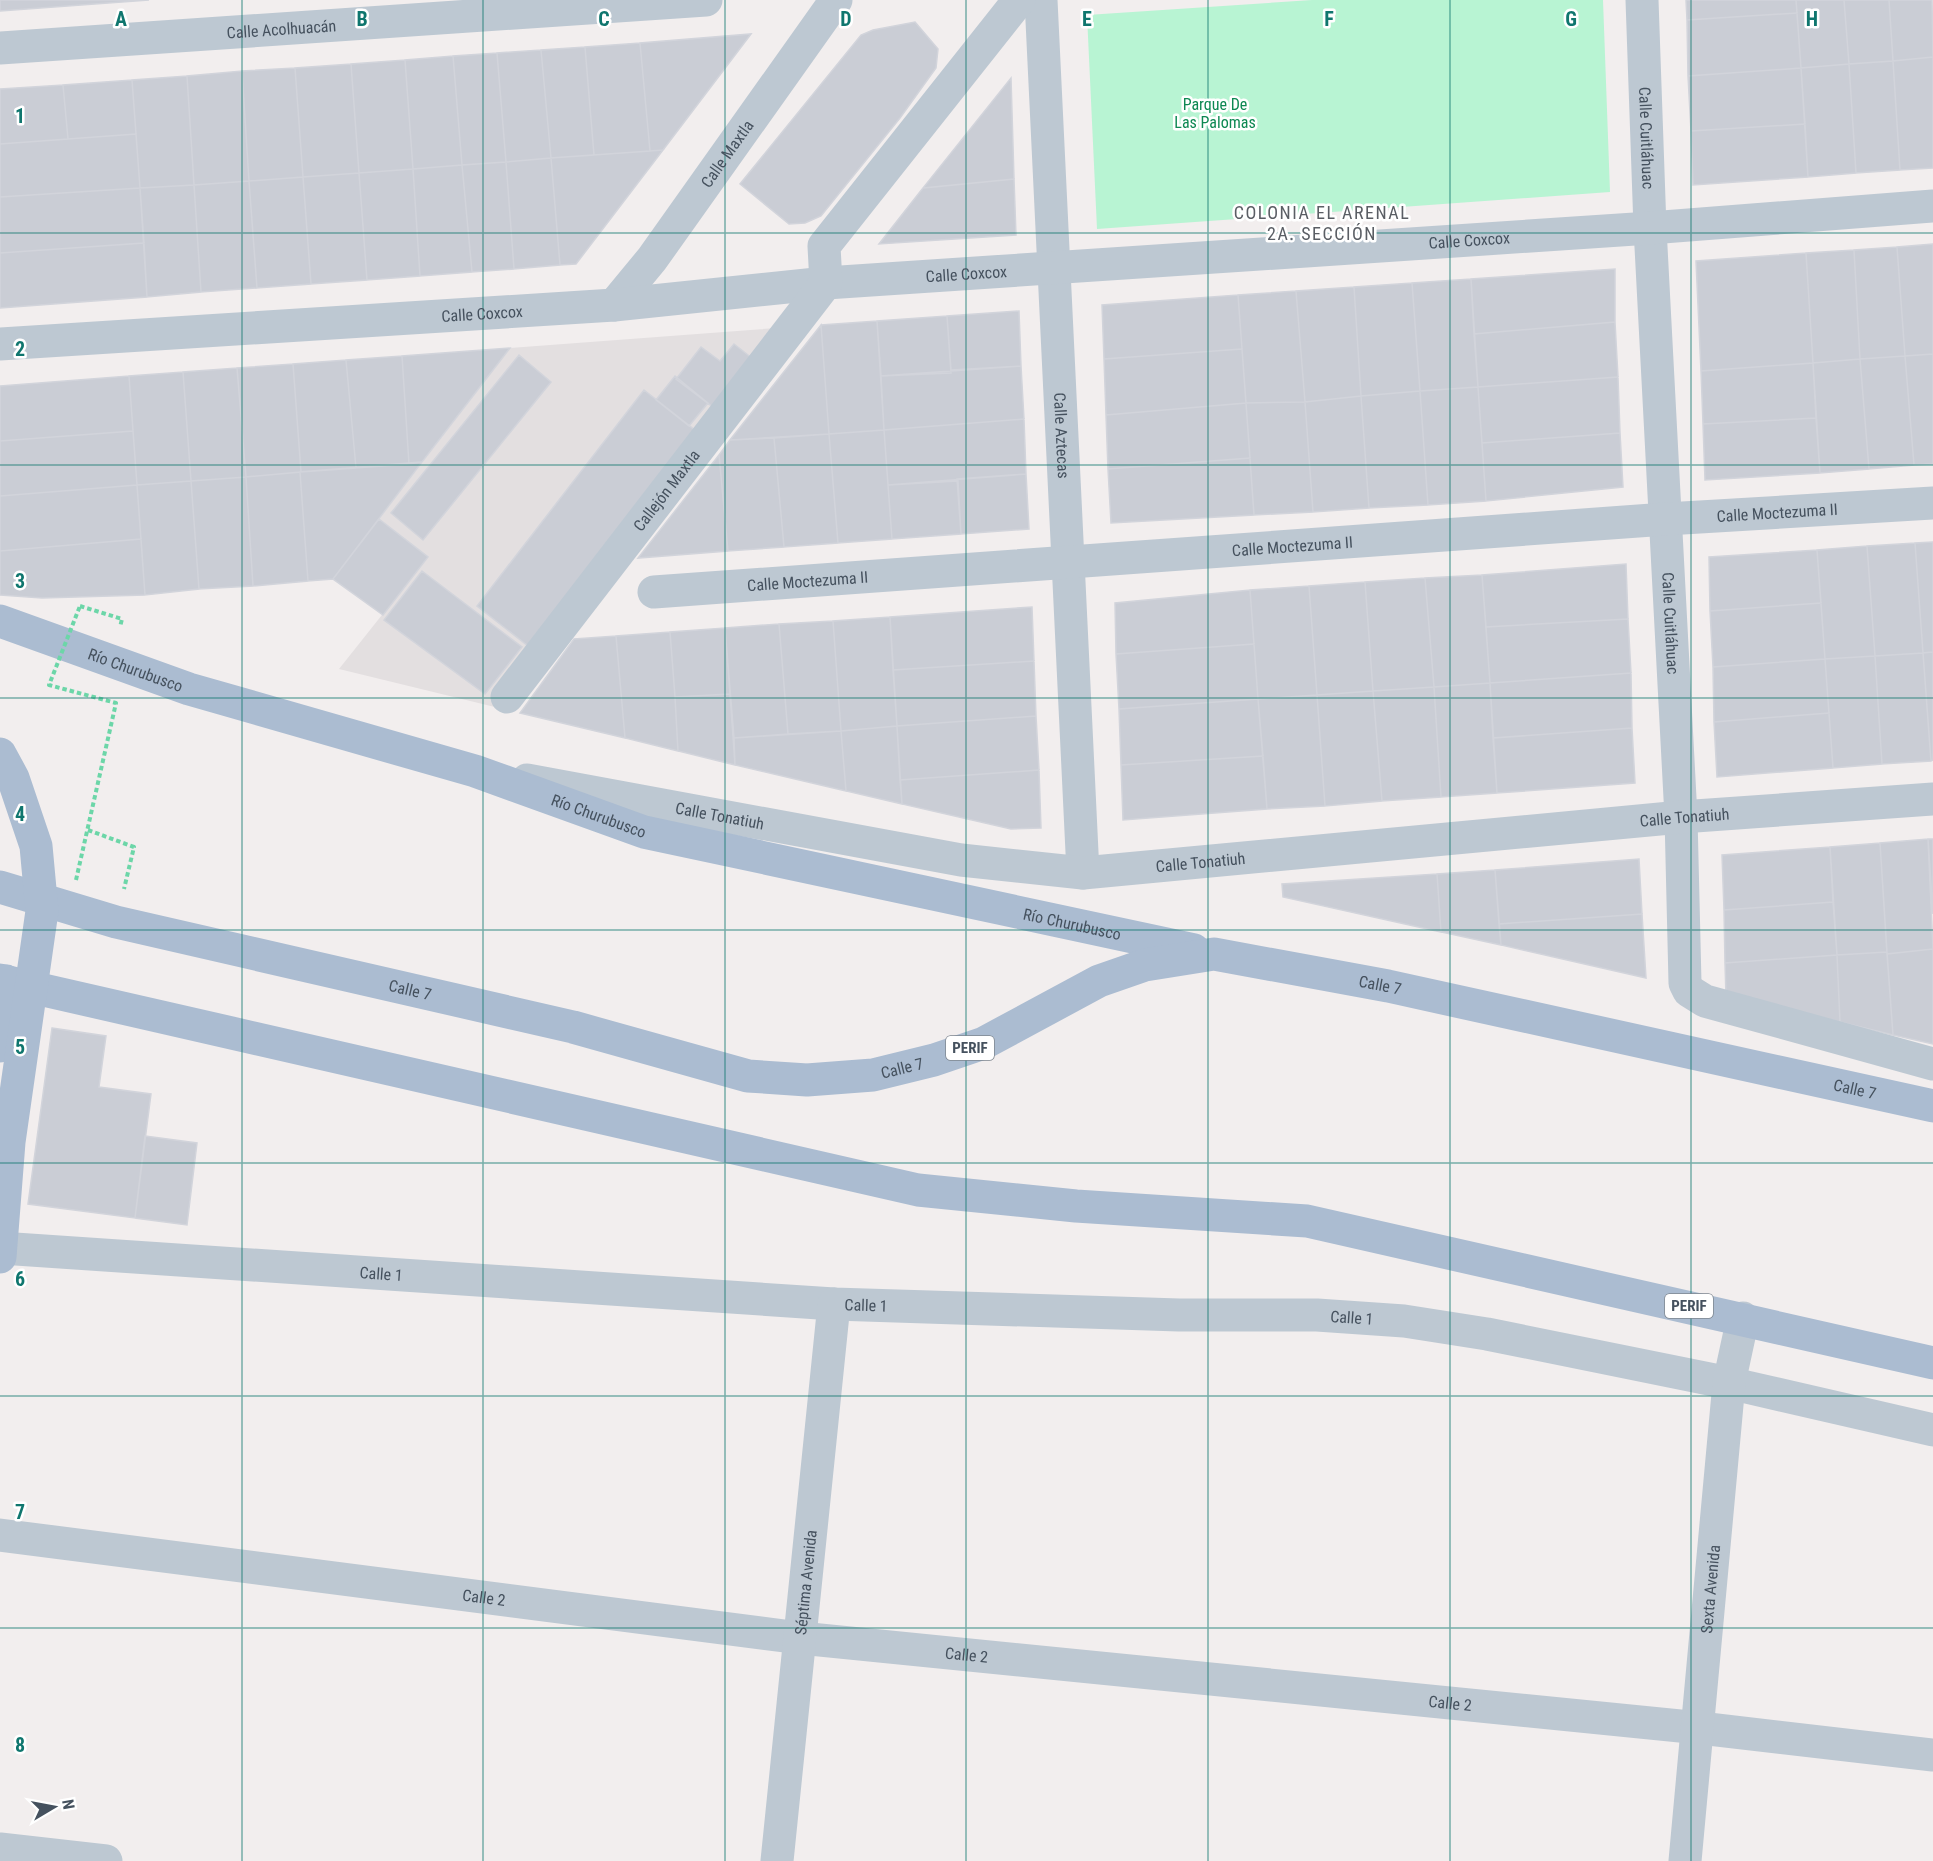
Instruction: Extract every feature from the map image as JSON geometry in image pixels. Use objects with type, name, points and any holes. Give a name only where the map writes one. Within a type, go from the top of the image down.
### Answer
[{"type":"main road","name":"Río Churubusco","points":[[0,621],[189,689],[475,771],[644,831],[1214,954]]},
{"type":"main road","points":[[0,754],[13,778],[36,846],[42,911],[9,1142],[0,1257]]},
{"type":"main road","name":"Calle 7","points":[[0,887],[116,922],[573,1027],[748,1076],[807,1080],[873,1075],[934,1060],[984,1043],[1099,981],[1145,965],[1214,954],[1388,986],[1933,1106]]},
{"type":"main road","points":[[0,1046],[3,980]]},
{"type":"main road","name":"PERIF","points":[[3,980],[918,1190],[1076,1206],[1307,1221],[1743,1318],[1933,1363]]},
{"type":"main road","points":[[0,1106],[9,1142]]},
{"type":"street","name":"Calle Acolhuacán","points":[[0,48],[706,0]]},
{"type":"street","name":"Calle Maxtla","points":[[614,306],[651,259],[836,0]]},
{"type":"street","points":[[826,283],[824,246],[1019,0]]},
{"type":"street","name":"Calle Aztecas","points":[[1041,0],[1070,561],[1083,873]]},
{"type":"street","name":"Calle Cuitláhuac","points":[[1642,0],[1650,228],[1681,817],[1684,973],[1689,991],[1705,1001],[1933,1064]]},
{"type":"street","name":"Calle Coxcox","points":[[0,344],[614,306],[826,283],[1650,228],[1933,206]]},
{"type":"street","name":"Callejón Maxtla","points":[[507,698],[826,283]]},
{"type":"street","name":"Calle Moctezuma II","points":[[654,592],[1666,519],[1933,503]]},
{"type":"street","name":"Calle Tonatiuh","points":[[475,771],[961,860],[1083,873],[1681,817],[1933,799]]},
{"type":"street","name":"Calle 1","points":[[0,1248],[834,1304],[1179,1315],[1317,1315],[1404,1321],[1487,1334],[1729,1383]]},
{"type":"street","name":"Séptima Avenida","points":[[777,1861],[834,1304]]},
{"type":"street","name":"Sexta Avenida","points":[[1686,1861],[1700,1728],[1729,1383],[1743,1318]]},
{"type":"street","points":[[1729,1383],[1933,1430]]},
{"type":"street","name":"Calle 2","points":[[0,1535],[800,1638],[1700,1728],[1933,1755]]},
{"type":"street","points":[[0,1850],[106,1861]]},
{"type":"path","points":[[75,888],[116,703],[50,685],[80,606],[122,619]]},
{"type":"path","points":[[88,830],[134,847]]},
{"type":"shaded area","points":[[803,326],[503,709],[339,669],[428,557],[379,519],[510,348]]},
{"type":"green space","name":"Parque De Las Palomas","points":[[1312,0],[1603,0],[1610,192],[1097,229],[1087,15]]},
{"type":"building","points":[[0,0],[149,0],[0,11]]},
{"type":"building","points":[[1686,0],[1796,0],[1797,13],[1687,20]]},
{"type":"building","points":[[1796,0],[1844,0],[1849,64],[1801,68]]},
{"type":"building","points":[[1844,0],[1889,0],[1893,61],[1849,64]]},
{"type":"building","points":[[1889,0],[1932,0],[1933,57],[1893,61]]},
{"type":"building","points":[[1797,13],[1801,68],[1688,76],[1687,20]]},
{"type":"building","points":[[915,22],[938,49],[936,68],[900,118],[821,216],[805,223],[789,224],[740,184],[861,35],[873,30]]},
{"type":"building","points":[[751,34],[663,150],[650,151],[640,43]]},
{"type":"building","points":[[640,43],[650,151],[594,155],[585,47]]},
{"type":"building","points":[[585,47],[594,155],[551,158],[541,50]]},
{"type":"building","points":[[541,50],[551,158],[506,162],[497,53]]},
{"type":"building","points":[[497,53],[506,162],[462,165],[453,56]]},
{"type":"building","points":[[453,56],[462,165],[413,169],[405,60]]},
{"type":"building","points":[[1933,57],[1933,168],[1900,170],[1893,61]]},
{"type":"building","points":[[405,60],[413,169],[359,173],[351,64]]},
{"type":"building","points":[[1893,61],[1900,170],[1856,173],[1849,64]]},
{"type":"building","points":[[351,64],[359,173],[303,177],[295,68]]},
{"type":"building","points":[[1849,64],[1856,173],[1808,177],[1801,68]]},
{"type":"building","points":[[295,68],[303,177],[249,181],[242,71]]},
{"type":"building","points":[[1801,68],[1805,124],[1691,131],[1688,76]]},
{"type":"building","points":[[242,71],[249,181],[194,185],[187,76]]},
{"type":"building","points":[[187,76],[194,185],[140,188],[132,80]]},
{"type":"building","points":[[1011,78],[1014,179],[923,188]]},
{"type":"building","points":[[132,80],[136,134],[68,139],[63,85]]},
{"type":"building","points":[[63,85],[68,139],[0,144],[0,89]]},
{"type":"building","points":[[1805,124],[1808,177],[1693,185],[1691,131]]},
{"type":"building","points":[[136,134],[140,188],[0,197],[0,144]]},
{"type":"building","points":[[663,150],[576,264],[560,265],[551,158]]},
{"type":"building","points":[[551,158],[560,265],[514,269],[506,162]]},
{"type":"building","points":[[506,162],[514,269],[472,272],[462,165]]},
{"type":"building","points":[[462,165],[472,272],[420,276],[413,169]]},
{"type":"building","points":[[413,169],[420,276],[367,280],[359,173]]},
{"type":"building","points":[[359,173],[367,280],[311,284],[303,177]]},
{"type":"building","points":[[303,177],[311,284],[257,288],[249,181]]},
{"type":"building","points":[[1014,179],[1016,235],[879,244],[923,188]]},
{"type":"building","points":[[249,181],[257,288],[201,292],[194,185]]},
{"type":"building","points":[[194,185],[201,292],[147,297],[140,188]]},
{"type":"building","points":[[140,188],[144,243],[0,253],[0,197]]},
{"type":"building","points":[[144,243],[147,297],[0,308],[0,253]]},
{"type":"building","points":[[1933,244],[1933,354],[1905,356],[1897,247]]},
{"type":"building","points":[[1897,247],[1905,356],[1860,359],[1854,250]]},
{"type":"building","points":[[1854,250],[1860,359],[1813,363],[1806,253]]},
{"type":"building","points":[[1806,253],[1813,363],[1701,371],[1696,261]]},
{"type":"building","points":[[1615,269],[1615,322],[1474,334],[1471,279]]},
{"type":"building","points":[[1471,279],[1478,387],[1420,391],[1412,283]]},
{"type":"building","points":[[1412,283],[1420,391],[1361,396],[1354,287]]},
{"type":"building","points":[[1354,287],[1361,396],[1305,402],[1296,291]]},
{"type":"building","points":[[1296,291],[1305,402],[1246,403],[1238,295]]},
{"type":"building","points":[[1238,295],[1242,349],[1104,359],[1102,305]]},
{"type":"building","points":[[1019,311],[1021,366],[951,370],[947,316]]},
{"type":"building","points":[[947,316],[951,373],[881,376],[877,321]]},
{"type":"building","points":[[877,321],[884,430],[829,434],[821,325]]},
{"type":"building","points":[[1615,322],[1618,377],[1478,387],[1474,334]]},
{"type":"building","points":[[821,325],[829,434],[730,440]]},
{"type":"building","points":[[734,344],[757,362],[718,411],[676,379],[701,347],[720,361]]},
{"type":"building","points":[[510,348],[422,462],[409,464],[402,356]]},
{"type":"building","points":[[1242,349],[1246,403],[1106,415],[1104,359]]},
{"type":"building","points":[[1933,354],[1933,464],[1914,465],[1905,356]]},
{"type":"building","points":[[519,355],[551,382],[423,540],[391,513]]},
{"type":"building","points":[[402,356],[409,464],[356,468],[346,360]]},
{"type":"building","points":[[1905,356],[1914,465],[1869,469],[1860,359]]},
{"type":"building","points":[[1860,359],[1869,469],[1820,473],[1813,363]]},
{"type":"building","points":[[346,360],[356,468],[301,472],[293,364]]},
{"type":"building","points":[[1813,363],[1816,418],[1703,424],[1701,371]]},
{"type":"building","points":[[293,364],[301,472],[246,477],[237,368]]},
{"type":"building","points":[[1021,366],[1024,419],[884,430],[881,376]]},
{"type":"building","points":[[237,368],[246,477],[191,481],[183,372]]},
{"type":"building","points":[[183,372],[191,481],[137,485],[129,376]]},
{"type":"building","points":[[129,376],[133,431],[0,441],[0,386]]},
{"type":"building","points":[[675,376],[708,403],[689,426],[656,400]]},
{"type":"building","points":[[1618,377],[1620,433],[1482,443],[1478,387]]},
{"type":"building","points":[[1478,387],[1486,501],[1428,505],[1420,391]]},
{"type":"building","points":[[644,390],[696,431],[528,646],[477,606]]},
{"type":"building","points":[[1420,391],[1428,505],[1369,508],[1361,396]]},
{"type":"building","points":[[1361,396],[1369,508],[1313,512],[1305,402]]},
{"type":"building","points":[[1305,402],[1313,512],[1254,515],[1246,403]]},
{"type":"building","points":[[1246,403],[1250,458],[1108,469],[1106,415]]},
{"type":"building","points":[[1816,418],[1820,473],[1705,480],[1703,424]]},
{"type":"building","points":[[1024,419],[1026,474],[888,485],[884,430]]},
{"type":"building","points":[[884,430],[892,539],[838,543],[829,434]]},
{"type":"building","points":[[133,431],[137,485],[0,496],[0,441]]},
{"type":"building","points":[[1620,433],[1623,487],[1486,501],[1482,443]]},
{"type":"building","points":[[829,434],[838,543],[784,547],[774,438]]},
{"type":"building","points":[[774,438],[784,547],[728,551],[719,455],[730,440]]},
{"type":"building","points":[[719,455],[728,551],[638,558]]},
{"type":"building","points":[[1250,458],[1254,515],[1111,523],[1108,469]]},
{"type":"building","points":[[422,462],[333,579],[308,581],[300,472]]},
{"type":"building","points":[[300,472],[308,581],[253,586],[246,477]]},
{"type":"building","points":[[1026,474],[1029,529],[961,534],[957,479]]},
{"type":"building","points":[[246,477],[253,586],[199,589],[191,481]]},
{"type":"building","points":[[191,481],[199,589],[145,595],[137,485]]},
{"type":"building","points":[[958,481],[961,534],[892,539],[888,485]]},
{"type":"building","points":[[137,485],[141,539],[0,551],[0,496]]},
{"type":"building","points":[[379,519],[428,557],[383,615],[333,579]]},
{"type":"building","points":[[141,539],[145,595],[42,598],[0,595],[0,551]]},
{"type":"building","points":[[1933,542],[1933,652],[1923,653],[1915,543]]},
{"type":"building","points":[[1915,543],[1923,653],[1875,656],[1867,546]]},
{"type":"building","points":[[1867,546],[1875,656],[1825,659],[1817,550]]},
{"type":"building","points":[[1817,550],[1821,603],[1710,611],[1709,557]]},
{"type":"building","points":[[1626,564],[1628,619],[1486,627],[1482,575]]},
{"type":"building","points":[[422,571],[522,647],[485,694],[384,620]]},
{"type":"building","points":[[1482,575],[1490,683],[1434,687],[1425,578]]},
{"type":"building","points":[[1425,578],[1434,687],[1373,691],[1365,582]]},
{"type":"building","points":[[1365,582],[1373,691],[1317,695],[1309,586]]},
{"type":"building","points":[[1309,586],[1317,695],[1258,699],[1250,590]]},
{"type":"building","points":[[1250,590],[1254,644],[1116,654],[1115,603]]},
{"type":"building","points":[[1821,603],[1825,659],[1713,667],[1710,611]]},
{"type":"building","points":[[1032,607],[1034,661],[893,670],[890,617]]},
{"type":"building","points":[[890,617],[897,726],[841,731],[833,621]]},
{"type":"building","points":[[1628,619],[1631,673],[1490,683],[1486,627]]},
{"type":"building","points":[[833,621],[841,731],[788,734],[779,624]]},
{"type":"building","points":[[779,624],[788,734],[734,738],[725,628]]},
{"type":"building","points":[[725,628],[730,694],[675,697],[670,632]]},
{"type":"building","points":[[670,632],[678,751],[625,738],[616,636]]},
{"type":"building","points":[[616,636],[625,738],[520,713],[574,639]]},
{"type":"building","points":[[1254,644],[1258,699],[1119,709],[1116,654]]},
{"type":"building","points":[[1933,652],[1933,760],[1931,761],[1923,653]]},
{"type":"building","points":[[1923,653],[1931,761],[1882,764],[1875,656]]},
{"type":"building","points":[[1875,656],[1882,764],[1833,768],[1825,659]]},
{"type":"building","points":[[1825,659],[1829,713],[1714,722],[1713,667]]},
{"type":"building","points":[[1034,661],[1036,716],[897,726],[893,670]]},
{"type":"building","points":[[1631,673],[1632,728],[1493,738],[1490,683]]},
{"type":"building","points":[[1490,683],[1497,793],[1441,797],[1434,687]]},
{"type":"building","points":[[1434,687],[1441,797],[1382,801],[1373,691]]},
{"type":"building","points":[[1373,691],[1382,801],[1325,806],[1317,695]]},
{"type":"building","points":[[730,694],[735,765],[678,751],[675,697]]},
{"type":"building","points":[[1317,695],[1325,806],[1267,809],[1258,699]]},
{"type":"building","points":[[1258,699],[1263,756],[1121,765],[1119,709]]},
{"type":"building","points":[[1829,713],[1833,768],[1717,777],[1714,722]]},
{"type":"building","points":[[1036,716],[1039,770],[900,780],[897,726]]},
{"type":"building","points":[[897,726],[902,804],[846,791],[841,731]]},
{"type":"building","points":[[1632,728],[1635,783],[1497,793],[1493,738]]},
{"type":"building","points":[[841,731],[846,791],[735,765],[734,738]]},
{"type":"building","points":[[1263,756],[1267,809],[1123,820],[1121,765]]},
{"type":"building","points":[[1039,770],[1041,828],[1011,829],[902,804],[900,780]]},
{"type":"building","points":[[1928,839],[1933,949],[1887,954],[1880,843]]},
{"type":"building","points":[[1928,839],[1933,839],[1933,914]]},
{"type":"building","points":[[1880,843],[1887,952],[1837,955],[1830,847]]},
{"type":"building","points":[[1830,847],[1833,902],[1724,910],[1722,855]]},
{"type":"building","points":[[1639,859],[1642,914],[1499,924],[1495,870]]},
{"type":"building","points":[[1495,870],[1501,945],[1441,932],[1437,874]]},
{"type":"building","points":[[1437,874],[1441,932],[1283,897],[1282,884]]},
{"type":"building","points":[[1833,902],[1837,955],[1725,963],[1724,910]]},
{"type":"building","points":[[1642,914],[1646,978],[1501,945],[1499,924]]},
{"type":"building","points":[[1933,949],[1933,1044],[1893,1035],[1887,954]]},
{"type":"building","points":[[1887,952],[1893,1035],[1840,1022],[1837,955]]},
{"type":"building","points":[[1837,955],[1840,1022],[1726,996],[1725,963]]},
{"type":"building","points":[[52,1028],[106,1036],[99,1087],[151,1094],[135,1218],[28,1204]]},
{"type":"building","points":[[145,1136],[197,1143],[187,1225],[135,1218]]},
{"type":"district","name":"COLONIA EL ARENAL 2A. SECCIÓN","points":[[1322,223]]}]
